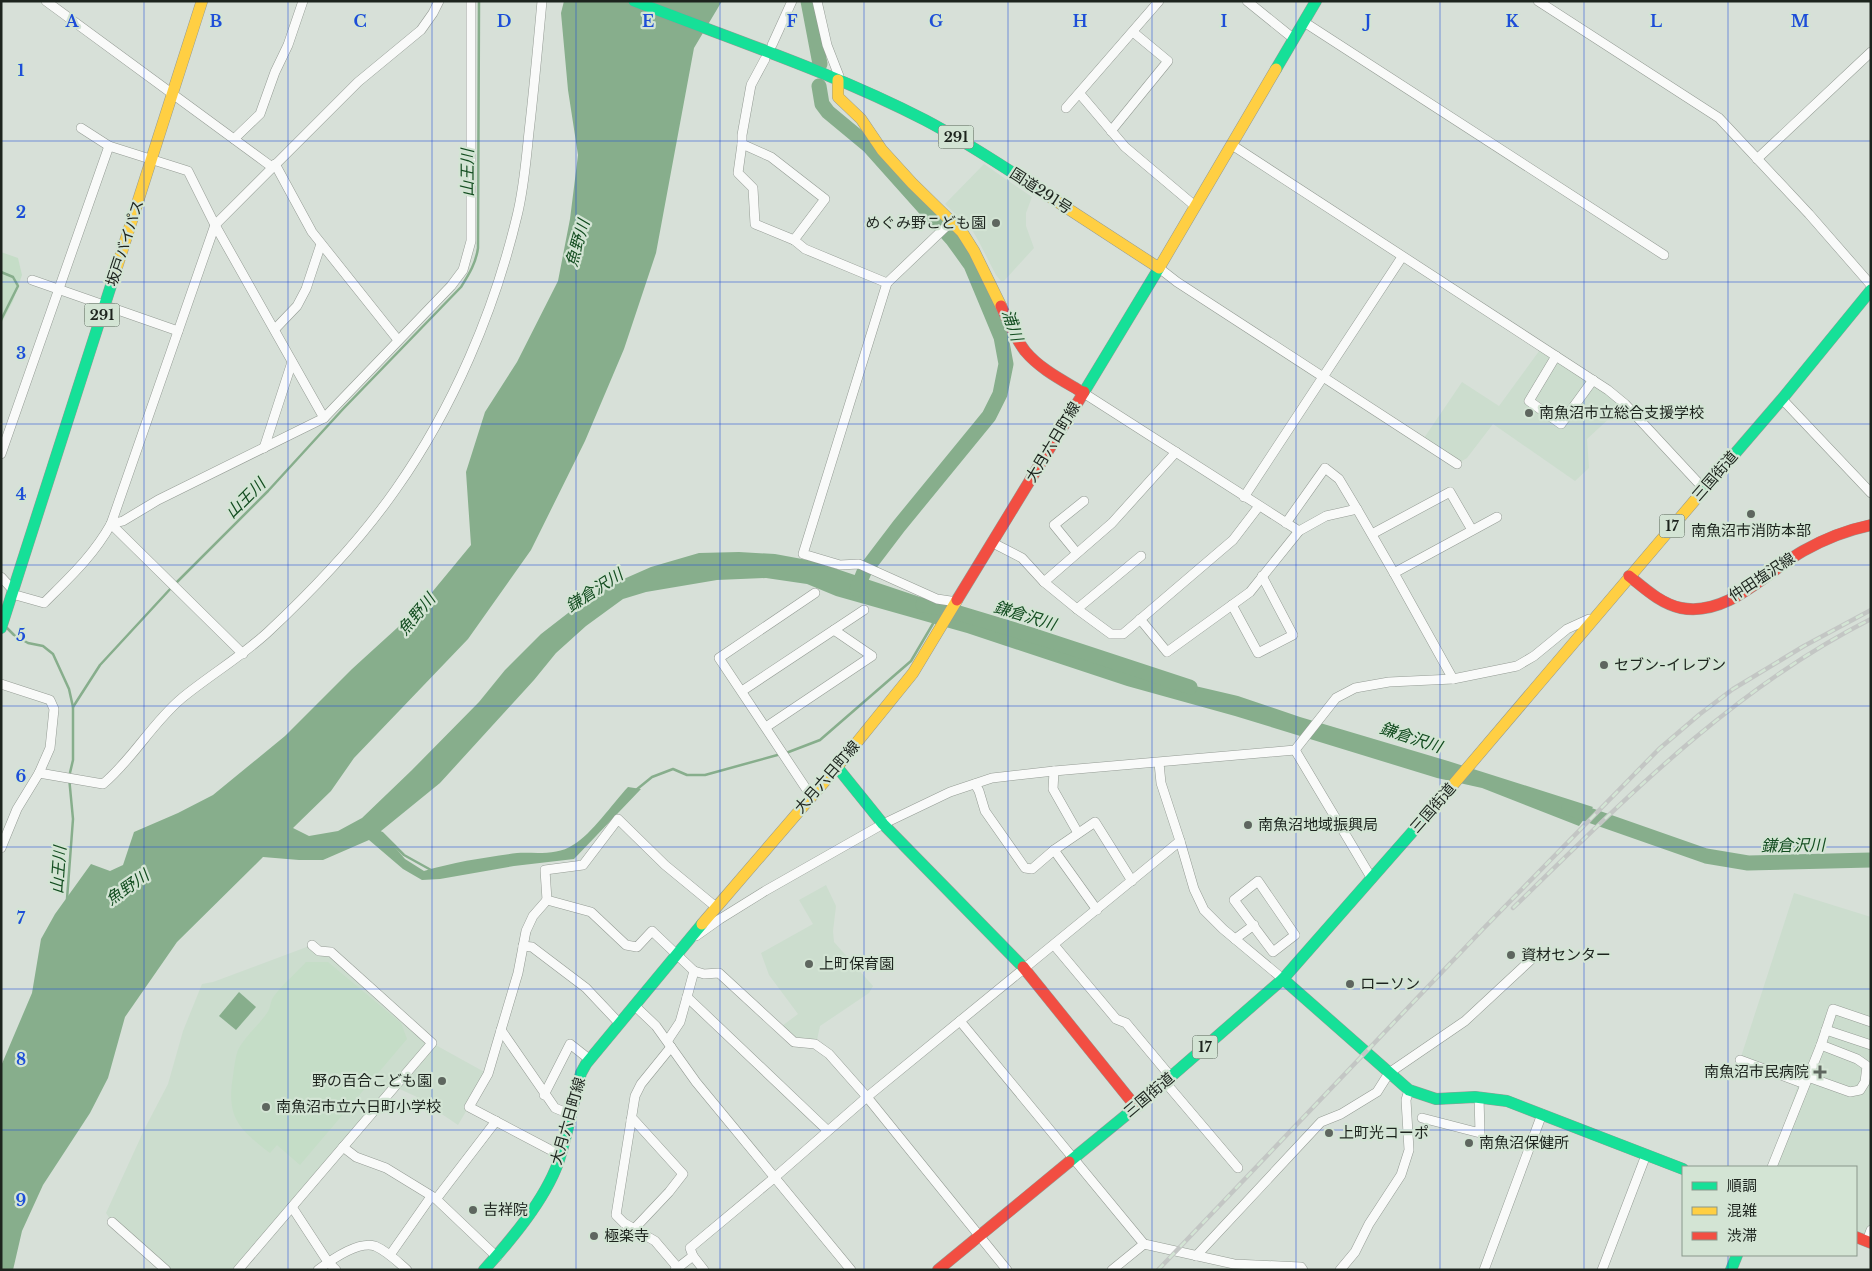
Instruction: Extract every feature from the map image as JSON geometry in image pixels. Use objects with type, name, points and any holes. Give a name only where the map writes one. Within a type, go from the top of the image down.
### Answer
[{"type":"main road","name":"坂戸バイパス","points":[[1,628],[202,1]]},
{"type":"main road","name":"国道291号","points":[[634,1],[838,80],[882,99],[957,138],[1158,268]]},
{"type":"main road","points":[[1158,268],[1316,1]]},
{"type":"main road","points":[[838,80],[838,96],[861,120],[882,150],[912,183],[962,232],[974,251],[1015,335],[1026,352],[1044,368],[1082,392]]},
{"type":"main road","name":"大月六日町線","points":[[484,1270],[518,1231],[552,1176],[572,1115],[581,1073],[589,1060],[716,907],[837,767],[913,673],[1158,268]]},
{"type":"main road","name":"三国街道","points":[[938,1270],[1136,1107],[1283,979],[1473,762],[1628,576],[1782,399],[1871,290]]},
{"type":"main road","name":"仲田塩沢線","points":[[1628,576],[1654,596],[1668,603],[1692,609],[1706,609],[1733,598],[1776,567],[1815,544],[1837,534],[1871,525]]},
{"type":"main road","points":[[837,767],[883,824],[1025,969],[1136,1107]]},
{"type":"main road","points":[[1283,979],[1409,1090],[1436,1100],[1479,1098],[1507,1101],[1682,1169]]},
{"type":"main road","points":[[1731,1270],[1737,1256]]},
{"type":"street","points":[[46,1],[273,166],[312,232],[398,340]]},
{"type":"street","points":[[234,139],[260,114],[275,72],[288,45],[302,1]]},
{"type":"street","points":[[1,577],[13,592],[44,603],[91,555],[111,524],[215,225],[358,82],[421,30],[439,1]]},
{"type":"street","points":[[111,524],[123,521],[158,500],[324,418],[452,286],[463,270],[471,241],[472,1]]},
{"type":"street","points":[[39,773],[103,784],[182,698],[243,654],[312,589],[352,547],[396,489],[428,438],[472,353],[494,294],[518,215],[527,158],[542,1]]},
{"type":"street","points":[[772,45],[792,1]]},
{"type":"street","points":[[817,1],[827,45],[839,76],[838,80]]},
{"type":"street","points":[[1066,108],[1160,1]]},
{"type":"street","points":[[1247,1],[1294,39]]},
{"type":"street","points":[[1538,1],[1719,118],[1871,285]]},
{"type":"street","points":[[1304,22],[1664,255]]},
{"type":"street","points":[[1112,131],[1168,61],[1133,32]]},
{"type":"street","points":[[1757,159],[1871,52]]},
{"type":"street","points":[[765,59],[751,85],[742,135],[738,173],[753,188],[755,224],[794,240],[804,249],[888,283]]},
{"type":"street","points":[[1080,94],[1124,147],[1196,206]]},
{"type":"street","points":[[81,128],[109,146],[188,170],[215,225],[324,418]]},
{"type":"street","points":[[742,144],[771,157],[825,199],[794,240]]},
{"type":"street","points":[[1232,145],[1593,380],[1625,404],[1704,489]]},
{"type":"street","points":[[1,454],[109,146]]},
{"type":"street","points":[[952,221],[888,283],[803,554],[840,565],[859,564],[937,599],[957,602]]},
{"type":"street","points":[[275,329],[297,306],[306,289],[321,244]]},
{"type":"street","points":[[1244,497],[1402,257]]},
{"type":"street","points":[[1158,268],[1457,464]]},
{"type":"street","points":[[32,280],[178,332]]},
{"type":"street","points":[[1556,356],[1529,401],[1561,424],[1593,380]]},
{"type":"street","points":[[264,448],[292,362]]},
{"type":"street","points":[[1082,392],[1298,531]]},
{"type":"street","points":[[1782,399],[1871,493]]},
{"type":"street","points":[[1044,582],[1076,552],[1112,523],[1176,452]]},
{"type":"street","points":[[1286,523],[1324,468],[1339,479],[1453,679]]},
{"type":"street","points":[[1372,534],[1450,492],[1472,530]]},
{"type":"street","points":[[1076,552],[1054,525],[1084,501]]},
{"type":"street","points":[[993,543],[1022,558],[1044,582],[1112,634],[1123,634],[1233,540],[1259,506]]},
{"type":"street","points":[[1140,619],[1167,652],[1250,592],[1298,531],[1326,516],[1357,509]]},
{"type":"street","points":[[1394,573],[1496,517]]},
{"type":"street","points":[[111,524],[243,654]]},
{"type":"street","points":[[1077,609],[1141,556]]},
{"type":"street","points":[[1232,604],[1258,653],[1293,635],[1262,576]]},
{"type":"street","points":[[811,796],[720,658],[815,594]]},
{"type":"street","points":[[742,691],[864,610]]},
{"type":"street","points":[[689,941],[720,919],[883,824],[950,792],[992,778],[1295,750],[1320,715],[1336,698],[1355,688],[1388,682],[1453,679],[1518,666],[1534,656],[1567,629],[1594,617]]},
{"type":"street","points":[[766,727],[872,656],[834,630]]},
{"type":"street","points":[[1,684],[50,700],[54,709],[50,748],[39,773],[17,809],[1,848]]},
{"type":"street","points":[[1295,750],[1372,879]]},
{"type":"street","points":[[1159,763],[1161,783],[1194,888],[1204,910],[1283,979]]},
{"type":"street","points":[[1054,771],[1053,789],[1078,833]]},
{"type":"street","points":[[975,784],[985,811],[1025,868],[1032,869],[1054,850],[1095,822],[1132,880]]},
{"type":"street","points":[[560,1155],[469,1107],[488,1074],[518,973],[526,931],[533,916],[547,900],[545,870],[583,865],[618,819],[665,865],[716,907]]},
{"type":"street","points":[[704,1270],[693,1256],[690,1248],[774,1178],[827,1130],[1180,841]]},
{"type":"street","points":[[1054,850],[1096,910]]},
{"type":"street","points":[[1258,881],[1295,935],[1273,952],[1254,925],[1234,900],[1258,881]]},
{"type":"street","points":[[547,900],[591,912],[626,945],[637,947],[652,931],[694,971],[704,974],[719,973],[794,1042],[815,1044],[829,1054],[867,1097],[1007,1270]]},
{"type":"street","points":[[1235,939],[1254,925]]},
{"type":"street","points":[[238,1270],[432,1043],[331,952],[318,952],[312,945]]},
{"type":"street","points":[[1054,945],[1116,1019],[1126,1023],[1238,1168]]},
{"type":"street","points":[[523,946],[532,947],[586,988],[619,1023]]},
{"type":"street","points":[[1196,1256],[1321,1122],[1341,1114],[1377,1092],[1389,1073],[1465,1021],[1535,956]]},
{"type":"street","points":[[693,1256],[676,1269],[655,1241],[624,1223],[616,1215],[635,1096],[641,1084],[670,1044],[680,1022],[694,971]]},
{"type":"street","points":[[687,997],[827,1130]]},
{"type":"street","points":[[634,1005],[656,1026],[696,1082],[851,1270]]},
{"type":"street","points":[[1772,1166],[1821,1045],[1833,1009],[1871,1022]]},
{"type":"street","points":[[960,1021],[1144,1244],[1234,1264],[1301,1267],[1303,1270]]},
{"type":"street","points":[[501,1030],[555,1108],[572,1115]]},
{"type":"street","points":[[1826,1030],[1871,1046]]},
{"type":"street","points":[[544,1094],[570,1044],[589,1060]]},
{"type":"street","points":[[1740,1060],[1850,1092],[1860,1090],[1865,1082],[1867,1066],[1857,1059],[1821,1045]]},
{"type":"street","points":[[1340,1270],[1355,1252],[1369,1224],[1401,1175],[1409,1150],[1406,1100],[1409,1090]]},
{"type":"street","points":[[1422,1118],[1480,1133],[1479,1098]]},
{"type":"street","points":[[1484,1270],[1542,1114]]},
{"type":"street","points":[[631,1120],[634,1120],[683,1174],[635,1228]]},
{"type":"street","points":[[390,1255],[430,1198],[437,1198],[496,1121]]},
{"type":"street","points":[[343,1147],[356,1157],[386,1168],[434,1198],[497,1257]]},
{"type":"street","points":[[1602,1270],[1646,1155]]},
{"type":"street","points":[[292,1207],[328,1262],[336,1270]]},
{"type":"street","points":[[112,1222],[166,1270]]},
{"type":"street","points":[[1112,1270],[1144,1244]]},
{"type":"street","points":[[318,1270],[349,1249],[373,1246],[390,1255],[407,1270]]},
{"type":"shaded area","name":"めぐみ野こども園","points":[[984,164],[1032,197],[1026,213],[1026,226],[1034,248],[1004,281],[1001,281],[996,275],[972,230],[945,204]]},
{"type":"shaded area","points":[[1,252],[18,258],[22,275],[13,301],[1,324]]},
{"type":"shaded area","name":"南魚沼市立総合支援学校","points":[[1542,347],[1625,404],[1621,410],[1587,439],[1589,468],[1575,481],[1493,424],[1467,458],[1457,464],[1422,441],[1462,382],[1499,406]]},
{"type":"shaded area","name":"上町保育園","points":[[826,885],[836,906],[833,931],[834,942],[873,986],[869,993],[820,1026],[817,1040],[795,1037],[782,1026],[798,1014],[769,975],[761,953],[813,924],[799,900]]},
{"type":"shaded area","name":"南魚沼市民病院","points":[[1794,893],[1871,917],[1871,1230],[1867,1241],[1857,1237],[1857,1166],[1770,1166],[1798,1085],[1740,1060]]},
{"type":"shaded area","name":"南魚沼市立六日町小学校","points":[[312,945],[331,952],[432,1043],[488,1074],[458,1125],[415,1096],[395,1087],[238,1270],[166,1270],[112,1222],[106,1213],[145,1128],[168,1084],[183,1031],[202,984],[213,982]]},
{"type":"shaded area","points":[[306,962],[328,962],[401,1023],[407,1039],[300,1165],[277,1145],[270,1153],[250,1137],[237,1121],[233,1112],[231,1090],[238,1050],[267,1013],[274,996]]},
{"type":"water","name":"魚野川","points":[[564,1],[722,1],[694,48],[656,253],[624,349],[585,441],[531,550],[468,639],[354,758],[331,791],[293,828],[309,836],[338,831],[362,818],[479,702],[505,670],[541,634],[581,603],[626,578],[651,567],[699,553],[739,552],[775,554],[813,561],[926,599],[969,620],[1131,671],[1238,696],[1300,717],[1593,807],[1579,826],[1482,788],[1437,778],[1235,716],[1127,686],[967,633],[836,596],[807,584],[766,578],[717,580],[646,592],[623,599],[586,626],[556,653],[534,680],[440,783],[381,831],[405,859],[424,871],[458,862],[494,856],[560,851],[573,845],[587,834],[628,787],[641,789],[574,859],[422,880],[403,869],[369,840],[323,860],[263,857],[177,942],[125,1017],[108,1078],[90,1113],[43,1185],[22,1231],[13,1270],[1,1270],[1,1066],[32,993],[41,939],[55,914],[91,864],[110,871],[123,865],[134,832],[213,795],[285,736],[352,669],[419,608],[471,545],[466,472],[485,412],[517,362],[558,281],[570,219],[578,155],[568,90],[561,13]]},
{"type":"water","points":[[239,992],[256,1007],[236,1030],[219,1016]]},
{"type":"waterway","name":"山王川","points":[[176,583],[268,491],[343,409],[461,287],[469,273],[476,259],[478,248],[479,1]]},
{"type":"waterway","name":"浦川","points":[[808,1],[820,64]]},
{"type":"waterway","name":"浦川","points":[[819,86],[822,104],[828,112],[869,146],[953,240],[971,265],[1001,337],[1006,364],[1000,394],[989,416],[899,526],[864,572],[857,589]]},
{"type":"waterway","points":[[1,272],[13,277],[18,286],[1,320]]},
{"type":"waterway","name":"山王川","points":[[73,707],[100,665],[172,587]]},
{"type":"waterway","name":"鎌倉沢川","points":[[923,605],[942,608],[1038,637],[1190,687]]},
{"type":"waterway","points":[[786,753],[820,740],[911,661],[934,622]]},
{"type":"waterway","name":"山王川","points":[[7,628],[14,635],[28,643],[43,646],[53,654],[69,689],[73,707],[73,760],[69,777],[73,819],[67,899]]},
{"type":"waterway","points":[[636,790],[652,777],[673,769],[687,775],[705,775],[781,754]]},
{"type":"waterway","name":"鎌倉沢川","points":[[1569,808],[1706,856],[1748,863],[1871,860]]},
{"type":"waterway","points":[[382,833],[404,855],[431,870]]},
{"type":"railway","points":[[1158,1270],[1483,929],[1659,749],[1733,689],[1804,646],[1871,610]]},
{"type":"railway","points":[[1513,908],[1638,788],[1726,713],[1820,647],[1871,619]]},
{"type":"traffic: fast","points":[[634,1],[854,86],[956,137],[1047,195]]},
{"type":"traffic: fast","points":[[1276,69],[1316,1]]},
{"type":"traffic: fast","points":[[1084,392],[1159,268]]},
{"type":"traffic: fast","points":[[1,628],[115,273]]},
{"type":"traffic: fast","points":[[1701,493],[1782,399],[1871,290]]},
{"type":"traffic: fast","points":[[837,767],[883,824],[1023,967]]},
{"type":"traffic: fast","points":[[1069,1162],[1136,1107],[1283,979],[1429,813]]},
{"type":"traffic: fast","points":[[484,1270],[526,1220],[552,1177],[565,1141],[581,1073],[586,1064],[702,924]]},
{"type":"traffic: fast","points":[[1283,979],[1409,1090],[1436,1099],[1475,1097],[1507,1101],[1682,1169]]},
{"type":"traffic: fast","points":[[1731,1270],[1737,1256]]},
{"type":"traffic: slow","points":[[115,273],[202,1]]},
{"type":"traffic: slow","points":[[1047,195],[1159,268],[1276,69]]},
{"type":"traffic: slow","points":[[838,80],[838,97],[861,119],[882,150],[912,183],[962,232],[974,251],[1001,306]]},
{"type":"traffic: slow","points":[[1429,813],[1701,493]]},
{"type":"traffic: slow","points":[[702,924],[837,767],[913,673],[957,600]]},
{"type":"traffic: jam","points":[[1001,306],[1025,351],[1052,374],[1082,392]]},
{"type":"traffic: jam","points":[[957,600],[1084,392]]},
{"type":"traffic: jam","points":[[1629,576],[1653,595],[1674,606],[1698,609],[1715,606],[1746,591],[1803,551],[1844,532],[1871,525]]},
{"type":"traffic: jam","points":[[1023,967],[1136,1107]]},
{"type":"traffic: jam","points":[[938,1270],[1069,1162]]},
{"type":"traffic: jam","points":[[1857,1237],[1871,1243]]},
{"type":"place","name":"めぐみ野こども園","points":[[996,223]]},
{"type":"place","name":"南魚沼市立総合支援学校","points":[[1529,413]]},
{"type":"place","name":"南魚沼市消防本部","points":[[1751,514]]},
{"type":"place","name":"セブン-イレブン","points":[[1604,665]]},
{"type":"place","name":"南魚沼地域振興局","points":[[1248,825]]},
{"type":"place","name":"資材センター","points":[[1511,955]]},
{"type":"place","name":"上町保育園","points":[[809,964]]},
{"type":"place","name":"ローソン","points":[[1350,984]]},
{"type":"place","name":"南魚沼市民病院","points":[[1820,1072]]},
{"type":"place","name":"野の百合こども園","points":[[442,1081]]},
{"type":"place","name":"南魚沼市立六日町小学校","points":[[266,1107]]},
{"type":"place","name":"上町光コーポ","points":[[1329,1133]]},
{"type":"place","name":"南魚沼保健所","points":[[1469,1143]]},
{"type":"place","name":"吉祥院","points":[[473,1210]]},
{"type":"place","name":"極楽寺","points":[[594,1236]]}]
